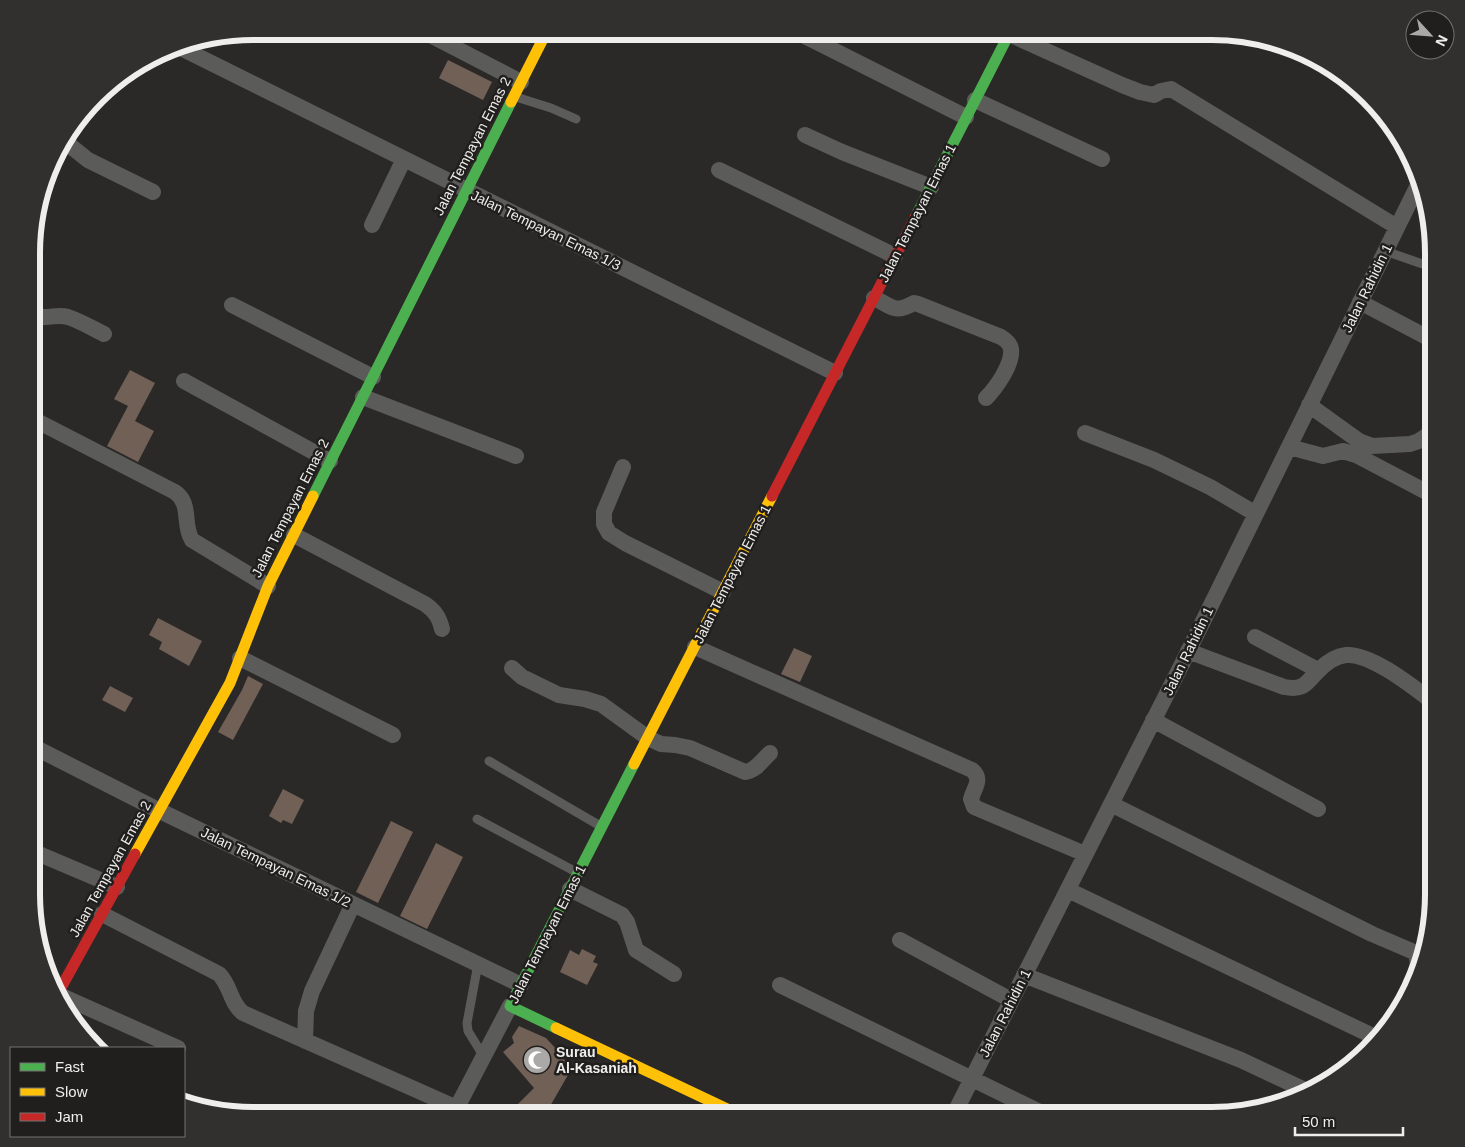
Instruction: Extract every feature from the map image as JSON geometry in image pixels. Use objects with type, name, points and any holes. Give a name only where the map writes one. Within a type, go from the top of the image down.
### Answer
[{"type":"street","points":[[438,40],[517,89]]},
{"type":"street","name":"Jalan Tempayan Emas 2","points":[[61,986],[230,683],[268,586],[542,40]]},
{"type":"street","points":[[813,40],[966,117]]},
{"type":"street","name":"Jalan Tempayan Emas 1","points":[[458,1107],[1006,40]]},
{"type":"street","points":[[1025,40],[1140,92],[1154,95],[1171,89],[1397,227]]},
{"type":"street","name":"Jalan Tempayan Emas 1/3","points":[[186,51],[835,373]]},
{"type":"street","points":[[975,100],[1102,159]]},
{"type":"street","points":[[805,135],[842,152],[931,187]]},
{"type":"street","points":[[70,146],[88,160],[153,192]]},
{"type":"street","points":[[372,225],[404,159]]},
{"type":"street","points":[[719,170],[895,256]]},
{"type":"street","name":"Jalan Rahidin 1","points":[[957,1107],[1188,651],[1397,227],[1416,193]]},
{"type":"street","points":[[874,298],[897,309],[903,309],[914,303],[918,304],[1001,337],[1008,342],[1011,349],[1006,367],[996,388],[986,398]]},
{"type":"street","points":[[1360,302],[1425,336]]},
{"type":"street","points":[[232,305],[373,377]]},
{"type":"street","points":[[40,316],[46,318],[68,317],[104,334]]},
{"type":"street","points":[[184,381],[330,461]]},
{"type":"street","points":[[363,398],[516,456]]},
{"type":"street","points":[[1309,405],[1359,441],[1372,446],[1410,444],[1425,437]]},
{"type":"street","points":[[40,423],[175,492],[184,502],[188,529],[192,540],[268,586]]},
{"type":"street","points":[[1085,433],[1154,460],[1202,483],[1256,514]]},
{"type":"street","points":[[1289,447],[1323,456],[1343,451],[1356,454],[1425,491]]},
{"type":"street","points":[[623,467],[604,512],[604,524],[609,533],[624,543],[723,592]]},
{"type":"street","points":[[294,535],[425,604],[434,610],[442,628]]},
{"type":"street","points":[[1255,637],[1318,670]]},
{"type":"street","points":[[695,647],[972,770],[978,776],[971,799],[974,807],[1085,854]]},
{"type":"street","points":[[1188,651],[1292,689],[1302,688],[1318,670],[1333,659],[1344,655],[1356,656],[1376,664],[1425,696]]},
{"type":"street","points":[[240,658],[393,735]]},
{"type":"street","points":[[512,668],[522,677],[559,695],[585,699],[601,704],[648,738],[661,744],[690,748],[745,772],[751,772],[770,753]]},
{"type":"street","points":[[1153,720],[1318,809]]},
{"type":"street","name":"Jalan Tempayan Emas 1/2","points":[[40,750],[160,811],[521,985]]},
{"type":"street","points":[[1111,804],[1372,934],[1407,948],[1416,955]]},
{"type":"street","points":[[40,854],[117,887]]},
{"type":"street","points":[[570,889],[622,915],[636,950],[674,974]]},
{"type":"street","points":[[1068,890],[1371,1035]]},
{"type":"street","points":[[305,1041],[306,1011],[312,991],[354,904]]},
{"type":"street","points":[[102,914],[219,974],[224,979],[234,1006],[238,1010],[444,1107]]},
{"type":"street","points":[[900,940],[1011,1000]]},
{"type":"street","points":[[1024,975],[1241,1060],[1300,1088]]},
{"type":"street","points":[[780,986],[1029,1107]]},
{"type":"street","points":[[69,999],[175,1047]]},
{"type":"street","points":[[510,1006],[720,1107]]},
{"type":"lane","points":[[517,89],[551,108],[576,119]]},
{"type":"lane","points":[[1385,251],[1425,265]]},
{"type":"lane","points":[[489,761],[602,828]]},
{"type":"lane","points":[[477,818],[579,873]]},
{"type":"lane","points":[[478,964],[467,1023],[468,1031],[484,1057]]},
{"type":"building","points":[[448,60],[492,82],[483,100],[439,78]]},
{"type":"building","points":[[130,370],[155,383],[135,421],[154,431],[138,462],[107,446],[128,406],[114,399]]},
{"type":"building","points":[[158,618],[202,641],[189,666],[159,649],[162,642],[149,635]]},
{"type":"building","points":[[794,648],[812,656],[800,682],[781,674]]},
{"type":"building","points":[[248,676],[263,684],[233,740],[218,732]]},
{"type":"building","points":[[110,686],[133,698],[125,712],[102,700]]},
{"type":"building","points":[[283,789],[304,800],[292,824],[283,820],[281,823],[269,816]]},
{"type":"building","points":[[391,821],[413,832],[378,903],[356,892]]},
{"type":"building","points":[[436,843],[463,857],[427,929],[400,916]]},
{"type":"building","points":[[582,949],[596,956],[593,962],[598,964],[587,985],[560,972],[570,950],[579,955]]},
{"type":"building","name":"Surau Al-Kasaniah","points":[[519,1026],[546,1038],[572,1068],[550,1107],[515,1107],[534,1088],[503,1052],[514,1043],[512,1037]]},
{"type":"traffic: fast","points":[[916,216],[1006,40]]},
{"type":"traffic: fast","points":[[313,496],[511,102]]},
{"type":"traffic: fast","points":[[556,1028],[510,1006],[634,764]]},
{"type":"traffic: slow","points":[[511,102],[542,40]]},
{"type":"traffic: slow","points":[[135,854],[230,683],[268,586],[313,496]]},
{"type":"traffic: slow","points":[[634,764],[772,496]]},
{"type":"traffic: slow","points":[[556,1028],[723,1107]]},
{"type":"traffic: jam","points":[[772,496],[916,216]]},
{"type":"traffic: jam","points":[[61,987],[135,854]]},
{"type":"place","name":"Surau Al-Kasaniah","points":[[537,1060]]}]
